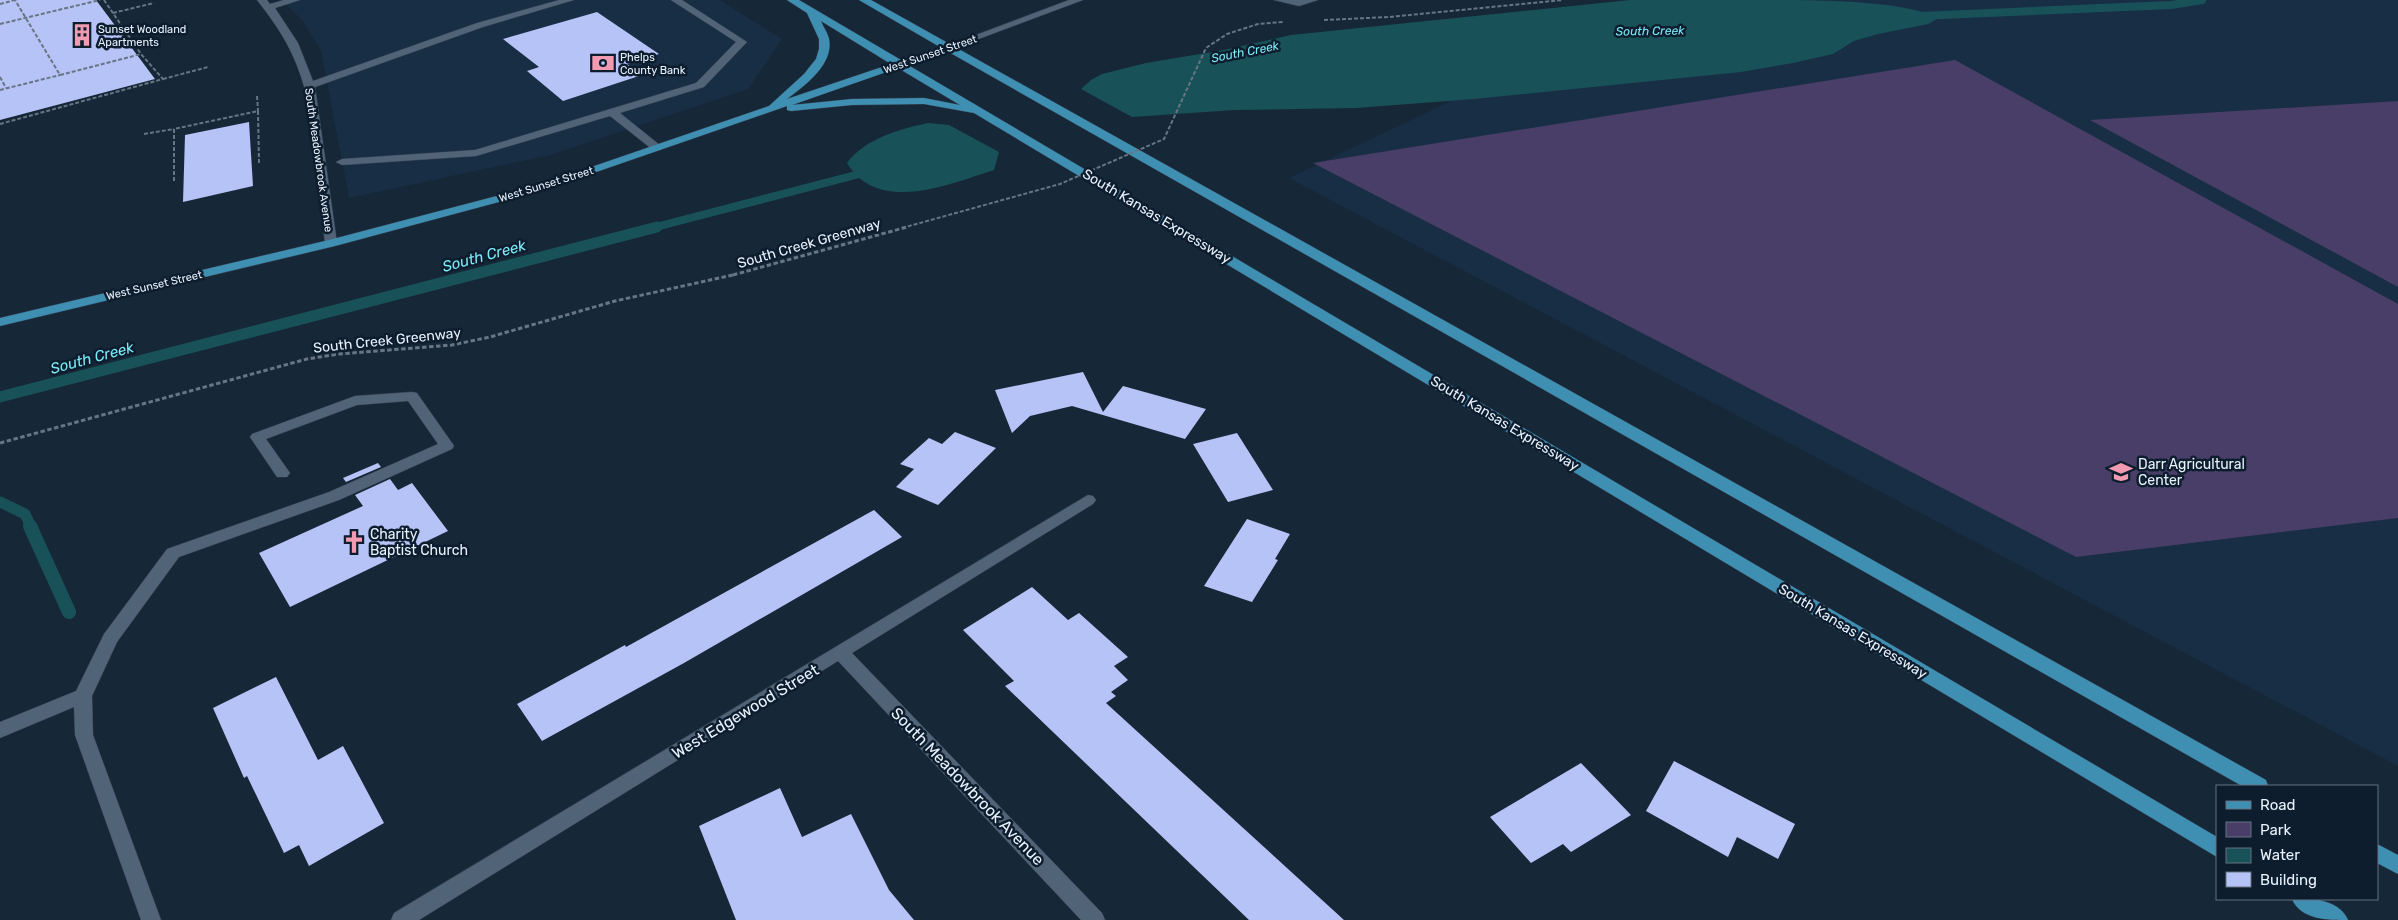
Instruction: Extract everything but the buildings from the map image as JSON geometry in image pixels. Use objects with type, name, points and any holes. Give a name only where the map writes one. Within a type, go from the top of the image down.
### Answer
[{"type":"main road","name":"South Kansas Expressway","points":[[792,0],[984,112],[2216,847]]},
{"type":"main road","points":[[864,0],[2257,785]]},
{"type":"main road","points":[[767,110],[811,73],[820,62],[824,41],[811,11]]},
{"type":"main road","name":"West Sunset Street","points":[[0,322],[331,243],[543,187],[949,47]]},
{"type":"main road","points":[[767,110],[852,102],[924,101],[984,112]]},
{"type":"main road","points":[[2378,854],[2398,865]]},
{"type":"main road","points":[[2304,900],[2338,920]]},
{"type":"street","points":[[265,3],[295,0]]},
{"type":"street","points":[[309,86],[480,25],[569,0]]},
{"type":"street","points":[[342,162],[476,153],[700,85],[742,42],[676,0]]},
{"type":"street","name":"West Sunset Street","points":[[949,47],[1078,0]]},
{"type":"street","points":[[1279,0],[1298,3],[1313,0]]},
{"type":"street","name":"South Meadowbrook Avenue","points":[[265,3],[290,37],[309,86],[331,243]]},
{"type":"street","points":[[612,112],[657,148]]},
{"type":"street","points":[[151,920],[84,736],[83,696],[110,639],[173,554],[334,496],[447,446],[412,396],[355,401],[257,437],[282,473]]},
{"type":"street","name":"West Edgewood Street","points":[[401,920],[841,653],[1088,500]]},
{"type":"street","name":"South Meadowbrook Avenue","points":[[841,653],[1095,920]]},
{"type":"street","points":[[0,730],[83,696]]},
{"type":"path","points":[[0,4],[15,0],[60,75]]},
{"type":"path","points":[[0,24],[100,0]]},
{"type":"path","points":[[104,0],[141,54],[164,79]]},
{"type":"path","points":[[1322,20],[1389,17],[1563,0]]},
{"type":"path","points":[[113,13],[154,3]]},
{"type":"path","name":"South Creek Greenway","points":[[0,443],[306,359],[339,354],[452,345],[490,337],[615,301],[733,275],[1060,184],[1164,139],[1206,48],[1227,34],[1258,24],[1290,21]]},
{"type":"path","points":[[0,90],[141,54]]},
{"type":"path","points":[[0,124],[208,67]]},
{"type":"path","points":[[0,77],[6,88]]},
{"type":"path","points":[[257,96],[259,162]]},
{"type":"path","points":[[144,134],[258,111]]},
{"type":"path","points":[[174,128],[174,181]]},
{"type":"shaded area","points":[[281,0],[720,0],[782,39],[748,89],[550,155],[349,198],[321,51],[303,21]]},
{"type":"shaded area","name":"Darr Agricultural Center","points":[[1664,0],[2398,0],[2398,766],[1289,178]]},
{"type":"green space","name":"Darr Agricultural Center","points":[[1955,60],[2398,304],[2398,518],[2076,557],[1313,163]]},
{"type":"green space","points":[[2398,101],[2398,287],[2090,120]]},
{"type":"water","points":[[1630,0],[1857,2],[1903,8],[1938,18],[1928,24],[1854,41],[1833,54],[1793,63],[1741,72],[1474,99],[1356,108],[1234,110],[1132,117],[1081,89],[1091,80],[1102,74],[1146,63],[1224,50],[1291,35]]},
{"type":"water","points":[[928,123],[949,125],[999,152],[994,170],[936,188],[896,192],[877,188],[860,179],[847,163],[863,147],[883,136]]},
{"type":"waterway","name":"South Creek","points":[[1920,16],[2171,5],[2202,0]]},
{"type":"waterway","name":"South Creek","points":[[652,228],[867,172]]},
{"type":"waterway","name":"South Creek","points":[[0,397],[657,227]]},
{"type":"waterway","points":[[0,502],[25,514],[31,527]]},
{"type":"waterway","points":[[30,526],[69,612]]},
{"type":"place","name":"Sunset Woodland Apartments","points":[[82,35]]},
{"type":"place","name":"Phelps County Bank","points":[[603,63]]},
{"type":"place","name":"Darr Agricultural Center","points":[[2121,472]]},
{"type":"place","name":"Charity Baptist Church","points":[[354,542]]}]
